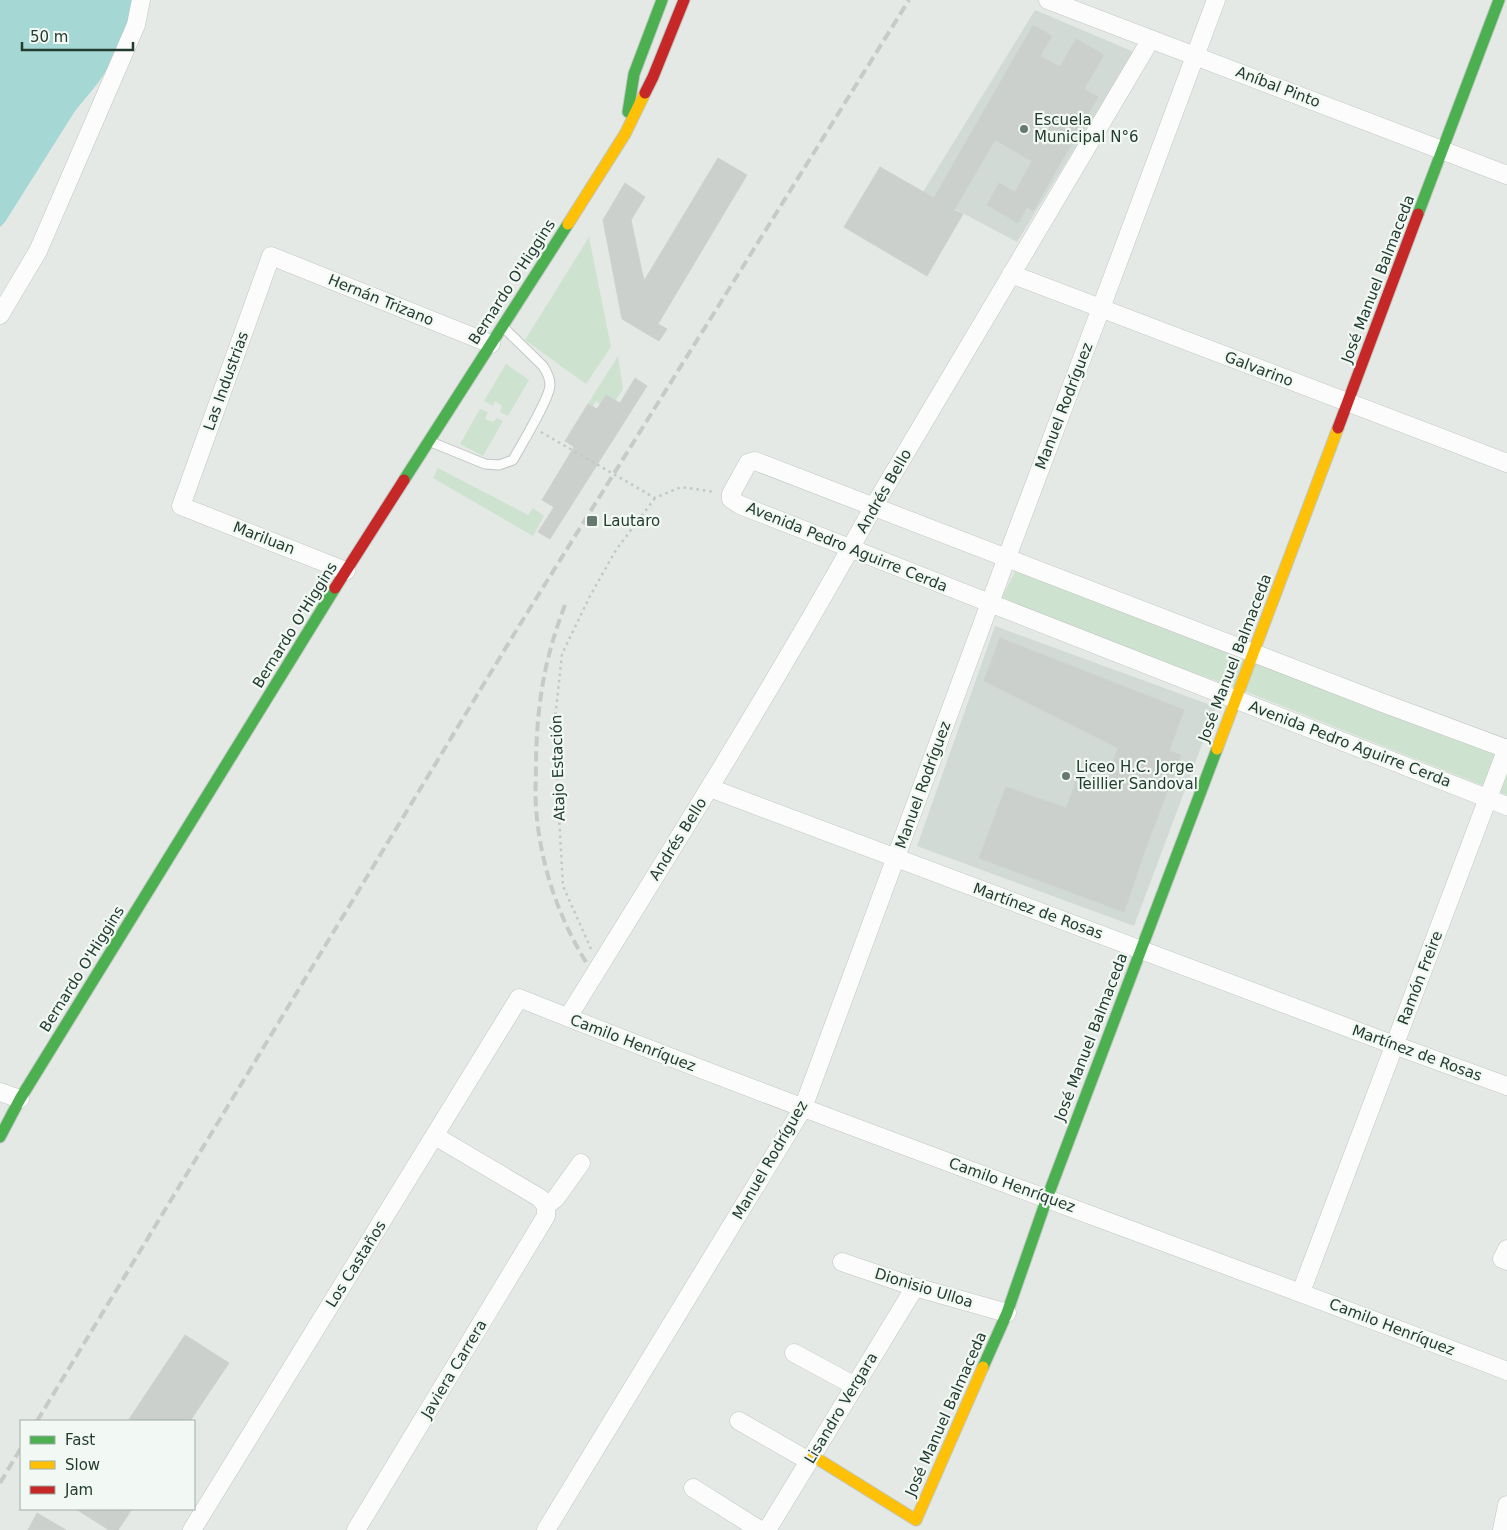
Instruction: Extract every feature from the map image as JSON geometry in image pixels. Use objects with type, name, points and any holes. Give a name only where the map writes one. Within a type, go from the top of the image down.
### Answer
[{"type":"street","points":[[0,315],[38,251],[136,24],[141,0]]},
{"type":"street","name":"Bernardo O'Higgins","points":[[625,134],[634,74],[662,0]]},
{"type":"street","name":"Bernardo O'Higgins","points":[[0,1137],[20,1099],[346,571],[625,134],[653,77],[684,0]]},
{"type":"street","name":"Aníbal Pinto","points":[[1048,0],[1507,175]]},
{"type":"street","name":"Manuel Rodríguez","points":[[546,1530],[803,1108],[1216,0]]},
{"type":"street","name":"José Manuel Balmaceda","points":[[811,1459],[916,1520],[1007,1313],[1047,1198],[1499,0]]},
{"type":"street","name":"Andrés Bello","points":[[568,1017],[710,788],[874,506],[1151,39]]},
{"type":"street","name":"Hernán Trizano","points":[[271,256],[490,344]]},
{"type":"street","name":"Las Industrias","points":[[181,506],[271,256]]},
{"type":"street","name":"Galvarino","points":[[1011,274],[1507,463]]},
{"type":"street","name":"Avenida Pedro Aguirre Cerda","points":[[1507,748],[755,461],[748,463],[731,494],[731,499],[740,505],[1507,806]]},
{"type":"street","name":"Mariluan","points":[[181,506],[346,571]]},
{"type":"street","name":"Ramón Freire","points":[[1300,1292],[1507,748]]},
{"type":"street","name":"Martínez de Rosas","points":[[710,788],[1507,1086]]},
{"type":"street","name":"Camilo Henríquez","points":[[519,998],[803,1108],[1507,1370]]},
{"type":"street","name":"Los Castaños","points":[[192,1530],[519,998]]},
{"type":"street","points":[[0,1092],[20,1099]]},
{"type":"street","points":[[435,1136],[540,1198],[546,1206]]},
{"type":"street","name":"Javiera Carrera","points":[[356,1530],[544,1221],[547,1211],[546,1206],[556,1198],[581,1163]]},
{"type":"street","points":[[1507,1249],[1502,1259],[1507,1261]]},
{"type":"street","name":"Dionisio Ulloa","points":[[842,1262],[915,1287],[1007,1313]]},
{"type":"street","name":"Lisandro Vergara","points":[[767,1530],[915,1287]]},
{"type":"street","points":[[794,1353],[855,1386]]},
{"type":"street","points":[[739,1421],[811,1459]]},
{"type":"street","points":[[692,1488],[760,1530]]},
{"type":"street","points":[[1502,1530],[1507,1505]]},
{"type":"lane","points":[[428,442],[486,464],[499,464],[513,460],[549,391],[549,378],[543,366],[502,326]]},
{"type":"path","points":[[531,427],[655,498],[681,487],[731,494]]},
{"type":"path","name":"Atajo Estación","points":[[599,967],[563,886],[554,730],[562,654],[590,596],[616,550],[655,498]]},
{"type":"shaded area","name":"Escuela Municipal N°6","points":[[1035,10],[1134,52],[1017,242],[923,192]]},
{"type":"shaded area","name":"Liceo H.C. Jorge Teillier Sandoval","points":[[995,626],[1216,707],[1134,926],[917,846]]},
{"type":"green space","points":[[589,237],[611,347],[586,384],[525,340]]},
{"type":"green space","points":[[618,356],[623,389],[609,410],[596,401],[586,416],[582,413]]},
{"type":"green space","points":[[506,364],[529,380],[508,416],[500,412],[502,406],[495,401],[493,406],[484,401]]},
{"type":"green space","points":[[480,409],[488,412],[485,419],[493,422],[497,418],[503,421],[483,456],[460,444]]},
{"type":"green space","points":[[438,468],[528,515],[533,508],[544,516],[533,536],[433,478]]},
{"type":"green space","points":[[1018,566],[1507,757],[1507,795],[1242,690],[999,603]]},
{"type":"water","points":[[0,0],[135,0],[116,56],[98,83],[75,111],[0,227]]},
{"type":"building","name":"Escuela Municipal N°6","points":[[1033,25],[1052,36],[1040,56],[1060,67],[1076,39],[1104,55],[1084,89],[1098,97],[1033,211],[1027,207],[1018,223],[987,205],[999,183],[1015,192],[1032,161],[995,140],[954,210],[963,214],[927,276],[844,227],[880,167],[934,198]]},
{"type":"building","points":[[718,158],[747,175],[658,324],[667,329],[659,341],[622,319],[603,220],[625,183],[645,197],[631,220],[644,281]]},
{"type":"building","points":[[635,378],[647,386],[550,539],[538,532],[554,507],[542,500],[574,447],[565,441],[588,404],[597,409],[606,395],[620,403]]},
{"type":"building","points":[[1000,638],[1184,710],[1169,751],[1181,755],[1124,912],[979,858],[1006,787],[1066,808],[1076,782],[1102,791],[1118,748],[984,681]]},
{"type":"building","points":[[185,1335],[229,1363],[191,1420],[129,1420]]},
{"type":"building","points":[[78,1510],[131,1510],[118,1530],[109,1530]]},
{"type":"building","points":[[37,1513],[66,1530],[28,1530]]},
{"type":"railway","points":[[38,1420],[519,626],[909,0]]},
{"type":"railway","points":[[565,605],[547,664],[540,701],[537,741],[536,808],[541,848],[558,907],[586,962]]},
{"type":"railway","points":[[0,1483],[20,1450]]},
{"type":"traffic: fast","points":[[628,112],[634,74],[662,0]]},
{"type":"traffic: fast","points":[[1418,214],[1499,0]]},
{"type":"traffic: fast","points":[[404,480],[568,224]]},
{"type":"traffic: fast","points":[[0,1137],[20,1099],[335,588]]},
{"type":"traffic: fast","points":[[983,1367],[1007,1313],[1047,1198],[1217,749]]},
{"type":"traffic: slow","points":[[568,224],[625,134],[645,93]]},
{"type":"traffic: slow","points":[[1217,749],[1338,428]]},
{"type":"traffic: slow","points":[[813,1456],[916,1520],[983,1367]]},
{"type":"traffic: jam","points":[[645,93],[684,0]]},
{"type":"traffic: jam","points":[[1338,428],[1418,214]]},
{"type":"traffic: jam","points":[[335,588],[404,480]]},
{"type":"place","name":"Escuela Municipal N°6","points":[[1024,129]]},
{"type":"place","name":"Lautaro","points":[[592,521]]},
{"type":"place","name":"Liceo H.C. Jorge Teillier Sandoval","points":[[1066,776]]}]
